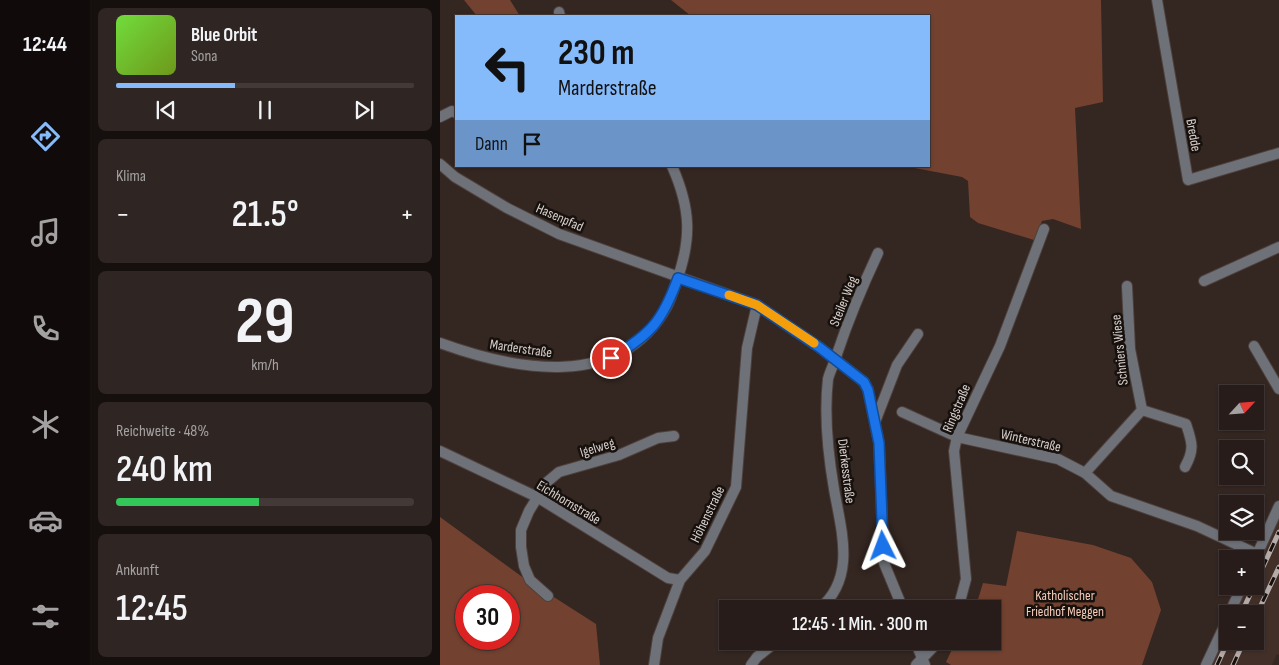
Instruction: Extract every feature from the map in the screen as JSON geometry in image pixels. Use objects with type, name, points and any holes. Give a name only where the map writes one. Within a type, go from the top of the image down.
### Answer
[{"type":"street","name":"Bredde","points":[[1158,0],[1188,180],[1279,153]]},
{"type":"street","points":[[440,117],[452,111],[455,112]]},
{"type":"street","name":"Hasenpfad","points":[[440,164],[455,177],[507,208],[559,234],[757,305],[864,382],[868,390],[879,443],[884,563],[898,600]]},
{"type":"street","name":"Marderstraße","points":[[440,343],[479,356],[551,368],[601,362],[616,355],[643,337],[667,307],[678,278],[687,242],[688,222],[681,187],[672,167]]},
{"type":"street","name":"Ringstraße","points":[[960,600],[966,579],[954,451],[956,437],[1000,346],[1044,229]]},
{"type":"street","points":[[1204,281],[1279,247]]},
{"type":"street","name":"Steiler Weg","points":[[835,360],[851,312],[878,253]]},
{"type":"street","name":"Schniers Wiese","points":[[1128,286],[1130,349],[1142,410]]},
{"type":"street","name":"Höhenstraße","points":[[654,665],[658,638],[680,580],[705,551],[736,487],[747,348],[757,305]]},
{"type":"street","points":[[875,423],[898,365],[918,334]]},
{"type":"street","points":[[1254,346],[1279,389]]},
{"type":"street","name":"Dierkesstraße","points":[[829,600],[840,582],[844,546],[834,488],[827,409],[828,378],[835,360]]},
{"type":"street","points":[[1085,473],[1142,410],[1186,424],[1193,444],[1191,457],[1185,467]]},
{"type":"street","name":"Winterstraße","points":[[902,412],[956,437],[1058,459],[1085,473],[1111,496],[1197,526],[1244,550]]},
{"type":"street","name":"Igelweg","points":[[548,596],[530,580],[524,566],[522,547],[522,530],[536,498],[547,482],[559,472],[619,456],[647,442],[674,436]]},
{"type":"street","name":"Eichhornstraße","points":[[440,451],[536,498],[668,578],[680,580]]},
{"type":"street","points":[[1259,550],[1279,506]]},
{"type":"street","points":[[1206,665],[1219,637]]},
{"type":"street","points":[[752,665],[757,657],[766,650]]},
{"type":"street","points":[[921,662],[931,650]]},
{"type":"shaded area","points":[[1279,513],[1279,655],[1277,654],[1272,665],[1206,665],[1219,638],[1219,650],[1264,650],[1264,605],[1235,605],[1240,595],[1264,595],[1264,550],[1262,550]]},
{"type":"green space","points":[[464,0],[510,0],[519,15],[476,15]]},
{"type":"green space","points":[[671,0],[1101,0],[1103,102],[1075,108],[1081,229],[1053,219],[1042,221],[1034,240],[978,223],[970,217],[968,181],[962,177],[909,167],[930,167],[930,15],[690,15]]},
{"type":"green space","points":[[440,517],[521,576],[596,624],[600,665],[440,665]]},
{"type":"green space","name":"Katholischer Friedhof Meggen","points":[[1017,531],[1093,545],[1131,558],[1152,582],[1161,610],[1142,665],[951,665],[946,662],[952,650],[1001,650],[1001,600],[978,600],[983,583],[1006,586]]},
{"type":"railway","points":[[1264,564],[1279,532]]},
{"type":"railway","points":[[1261,605],[1279,567]]},
{"type":"railway","points":[[1245,605],[1250,595]]},
{"type":"railway","points":[[1217,665],[1224,650]]},
{"type":"railway","points":[[1233,665],[1240,650]]},
{"type":"slow traffic","points":[[729,295],[757,305],[814,343]]},
{"type":"route","points":[[611,358],[643,337],[656,323],[667,307],[678,278],[757,305],[819,347],[864,382],[868,390],[879,443],[883,546]]}]
